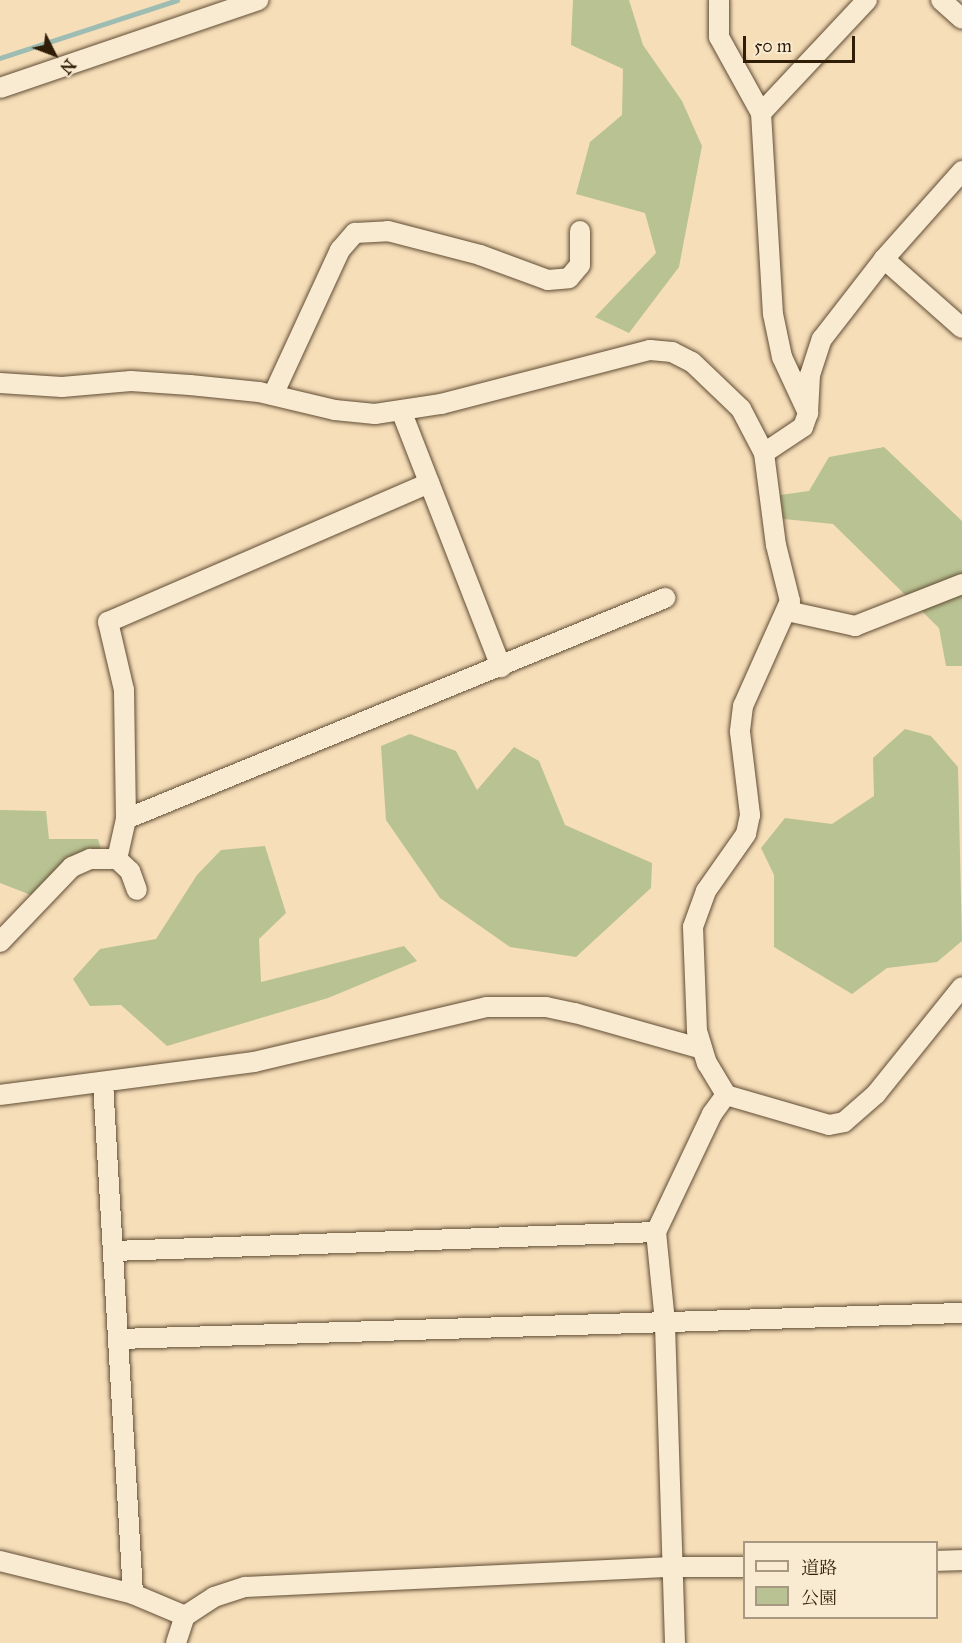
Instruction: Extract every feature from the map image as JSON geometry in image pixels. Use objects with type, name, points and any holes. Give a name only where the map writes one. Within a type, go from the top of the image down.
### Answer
[{"type":"street","points":[[0,88],[230,5],[258,0]]},
{"type":"street","points":[[718,0],[719,37],[760,113],[773,314],[782,357],[808,413]]},
{"type":"street","points":[[760,113],[867,0]]},
{"type":"street","points":[[941,0],[962,19]]},
{"type":"street","points":[[764,453],[792,438],[803,427],[808,413],[810,375],[822,339],[885,259],[962,171]]},
{"type":"street","points":[[273,395],[340,250],[356,233],[388,231],[480,255],[548,280],[568,278],[580,265],[580,231]]},
{"type":"street","points":[[885,259],[962,328]]},
{"type":"street","points":[[0,383],[62,387],[131,381],[273,395],[335,410],[402,413],[650,350],[672,352],[692,362],[741,409],[764,453],[776,545],[790,601],[742,706],[740,732],[750,815],[746,834],[706,891],[693,927],[691,964],[702,1049],[726,1095],[818,1123],[844,1122],[876,1094],[962,987]]},
{"type":"street","points":[[402,413],[501,667]]},
{"type":"street","points":[[117,859],[126,819],[124,690],[108,622],[429,483]]},
{"type":"street","points":[[787,611],[855,626],[962,584]]},
{"type":"street","points":[[126,819],[665,598]]},
{"type":"street","points":[[0,942],[72,867],[90,859],[117,859],[130,871],[137,890]]},
{"type":"street","points":[[0,1095],[254,1062],[487,1007],[546,1007],[702,1049]]},
{"type":"street","points":[[103,1083],[133,1594]]},
{"type":"street","points":[[675,1643],[665,1322],[656,1232],[712,1113],[726,1095]]},
{"type":"street","points":[[113,1251],[656,1232]]},
{"type":"street","points":[[119,1339],[962,1313]]},
{"type":"street","points":[[938,1561],[962,1560]]},
{"type":"street","points":[[0,1561],[133,1594],[185,1616]]},
{"type":"street","points":[[176,1643],[185,1616],[214,1597],[245,1587],[672,1567],[743,1567]]},
{"type":"green space","points":[[573,0],[629,0],[643,45],[682,101],[702,146],[679,267],[629,333],[595,317],[656,253],[645,213],[576,194],[590,142],[622,115],[623,69],[571,45]]},
{"type":"green space","points":[[884,447],[962,521],[962,666],[946,666],[939,628],[833,524],[774,518],[773,496],[809,491],[829,457]]},
{"type":"green space","points":[[905,729],[931,736],[958,767],[962,941],[937,962],[887,968],[852,994],[774,947],[774,875],[761,848],[785,818],[832,824],[874,796],[873,758]]},
{"type":"green space","points":[[410,734],[456,751],[477,790],[514,747],[539,761],[565,825],[652,863],[651,888],[576,957],[510,947],[440,898],[386,820],[381,746]]},
{"type":"green space","points":[[0,810],[46,811],[49,839],[98,839],[102,853],[36,897],[0,883]]},
{"type":"green space","points":[[265,846],[286,913],[259,939],[261,982],[404,946],[417,961],[328,998],[167,1046],[121,1005],[90,1006],[73,979],[100,949],[156,939],[197,875],[221,850]]},
{"type":"waterway","points":[[0,58],[177,0]]}]
